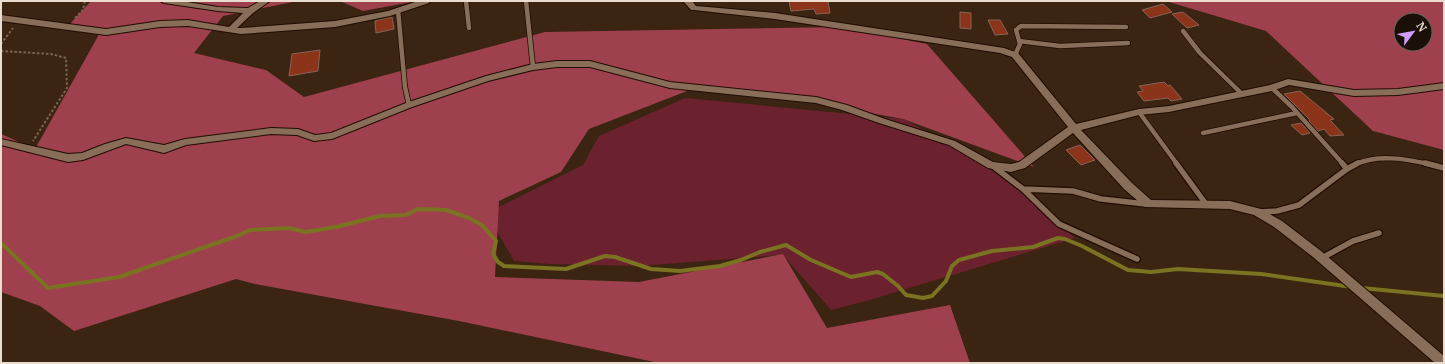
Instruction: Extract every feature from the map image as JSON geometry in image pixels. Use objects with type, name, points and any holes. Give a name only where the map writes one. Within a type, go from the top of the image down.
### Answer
[{"type":"street","points":[[164,1],[218,9],[250,11]]},
{"type":"street","points":[[232,28],[250,11],[266,1]]},
{"type":"street","points":[[1,18],[106,32],[160,24],[188,23],[232,28],[240,31],[335,24],[398,10],[426,1]]},
{"type":"street","points":[[687,1],[694,8],[775,16],[1001,50],[1015,55],[1074,128],[1128,186],[1149,204],[1230,205],[1257,212],[1278,224],[1322,258],[1444,363]]},
{"type":"street","points":[[1,142],[28,147],[68,158],[83,156],[108,146],[126,142],[164,148],[185,142],[271,131],[298,132],[314,138],[332,136],[409,105],[486,79],[533,67],[558,64],[590,64],[670,85],[816,100],[844,107],[882,121],[952,143],[991,165],[1010,168],[1022,165],[1074,128],[1139,112],[1169,109],[1272,88],[1288,82],[1354,93],[1398,92],[1444,86]]},
{"type":"lane","points":[[466,1],[469,28]]},
{"type":"lane","points":[[526,1],[533,67]]},
{"type":"lane","points":[[398,10],[405,87],[409,105]]},
{"type":"lane","points":[[1015,55],[1020,44],[1016,30],[1021,26],[1126,27]]},
{"type":"lane","points":[[1183,31],[1200,52],[1242,94]]},
{"type":"lane","points":[[1019,41],[1060,46],[1128,42]]},
{"type":"lane","points":[[1272,88],[1297,113],[1347,169]]},
{"type":"lane","points":[[1139,112],[1206,204]]},
{"type":"lane","points":[[1203,132],[1246,125],[1297,113]]},
{"type":"lane","points":[[1257,212],[1277,211],[1299,205],[1347,169],[1368,159],[1407,159],[1444,168]]},
{"type":"lane","points":[[991,165],[1023,189],[1060,224],[1137,260]]},
{"type":"lane","points":[[1023,189],[1072,191],[1101,199],[1149,204]]},
{"type":"lane","points":[[1322,258],[1353,241],[1379,233]]},
{"type":"path","points":[[67,27],[83,10],[85,1]]},
{"type":"path","points":[[1,44],[19,21]]},
{"type":"path","points":[[1,51],[51,54],[66,58],[67,88],[45,124],[28,147]]},
{"type":"shaded area","points":[[91,1],[298,1],[223,16],[194,53],[266,70],[304,97],[545,32],[842,27],[927,44],[1034,167],[903,119],[772,95],[695,88],[589,129],[561,172],[499,201],[495,277],[639,282],[783,254],[827,328],[950,305],[970,363],[659,363],[459,321],[255,284],[236,279],[74,331],[40,306],[1,292],[1,134],[35,149],[102,29],[69,25]]},
{"type":"shaded area","points":[[340,1],[417,1],[363,11]]},
{"type":"shaded area","points":[[1129,1],[1444,1],[1444,150],[1373,131],[1266,31],[1169,2]]},
{"type":"shaded area","points":[[685,98],[903,119],[997,169],[1075,238],[866,301],[831,310],[783,255],[639,266],[550,264],[514,261],[487,213],[583,165],[599,136]]},
{"type":"building","points":[[789,1],[828,1],[830,13],[816,14],[814,9],[791,11]]},
{"type":"building","points":[[1163,4],[1172,12],[1150,18],[1142,10]]},
{"type":"building","points":[[960,12],[971,13],[971,29],[960,28]]},
{"type":"building","points":[[1183,12],[1199,25],[1187,28],[1172,14]]},
{"type":"building","points":[[392,17],[394,29],[376,33],[375,21]]},
{"type":"building","points":[[988,20],[1000,20],[1008,34],[995,35]]},
{"type":"building","points":[[320,50],[318,71],[289,76],[292,54]]},
{"type":"building","points":[[1164,82],[1168,86],[1170,85],[1182,99],[1171,101],[1168,98],[1144,101],[1137,92],[1143,91],[1139,86]]},
{"type":"building","points":[[1300,91],[1334,119],[1330,120],[1344,135],[1330,136],[1324,129],[1318,131],[1309,121],[1310,120],[1284,94]]},
{"type":"building","points":[[1301,123],[1310,133],[1302,135],[1291,125]]},
{"type":"building","points":[[1080,145],[1095,160],[1081,165],[1066,150]]},
{"type":"waterway","points":[[1,243],[48,288],[119,277],[237,236],[250,230],[289,228],[305,232],[336,227],[380,216],[406,215],[418,209],[446,210],[469,218],[482,225],[496,241],[493,254],[498,262],[504,266],[566,269],[605,256],[615,257],[651,269],[680,271],[720,266],[741,260],[760,252],[786,245],[811,260],[851,277],[877,272],[883,274],[898,286],[906,295],[923,298],[932,296],[946,281],[952,266],[959,260],[992,251],[1033,247],[1058,238],[1065,239],[1082,246],[1128,270],[1151,272],[1178,269],[1261,274],[1352,287]]},
{"type":"waterway","points":[[1362,288],[1444,296]]}]
